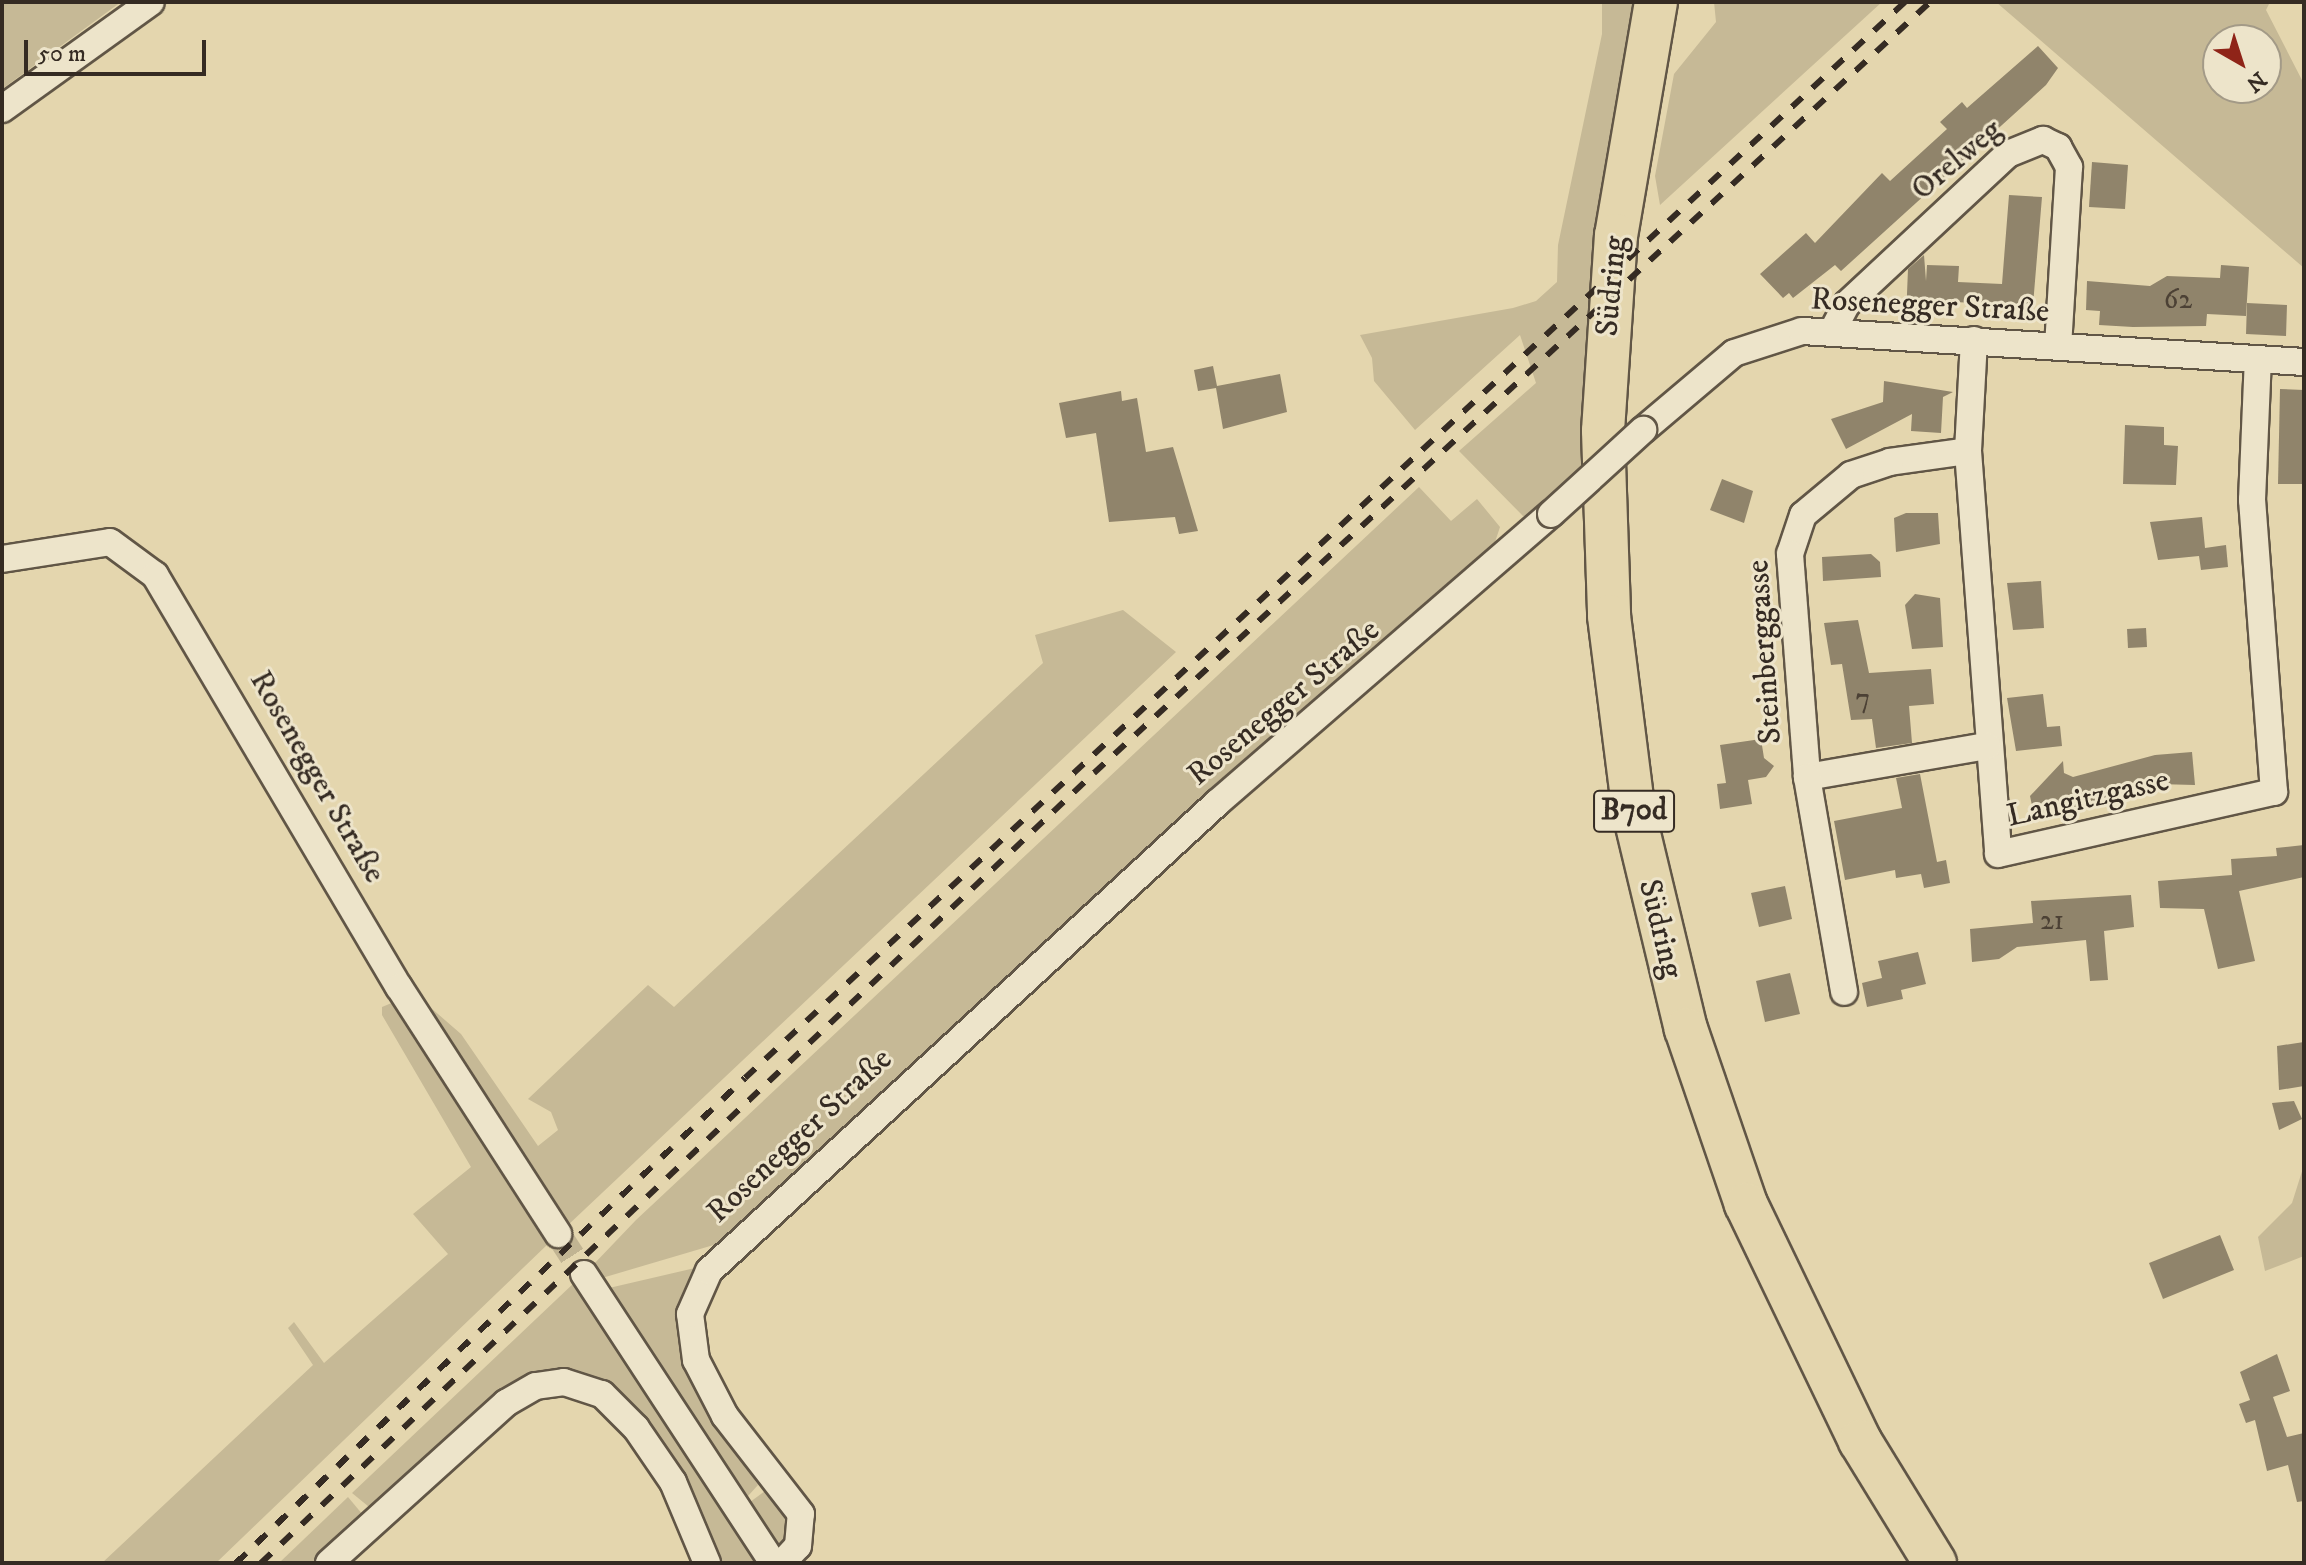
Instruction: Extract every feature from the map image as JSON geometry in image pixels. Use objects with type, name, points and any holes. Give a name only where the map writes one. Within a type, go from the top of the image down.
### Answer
[{"type":"main road","name":"Südring","points":[[1656,2],[1616,235],[1603,431],[1609,616],[1634,813],[1686,1029],[1746,1204],[1832,1389],[1935,1563]]},
{"type":"street","points":[[2,109],[151,2]]},
{"type":"street","name":"Orelweg","points":[[1834,328],[1847,304],[2008,154],[2043,140],[2058,147],[2069,167],[2058,346]]},
{"type":"street","name":"Rosenegger Straße","points":[[782,1563],[798,1546],[801,1514],[725,1416],[694,1352],[690,1314],[709,1271],[1089,918],[1734,353],[1778,336],[1834,328],[2304,362]]},
{"type":"street","name":"Langitzgasse","points":[[1974,340],[1968,451],[1987,746],[1998,854],[2274,792],[2252,500],[2258,359]]},
{"type":"street","name":"Steinberggasse","points":[[1844,992],[1807,777],[1793,534],[1816,501],[1851,475],[1890,462],[1968,451]]},
{"type":"street","name":"Rosenegger Straße","points":[[2,559],[110,542],[155,575],[189,623],[399,987],[558,1234]]},
{"type":"street","name":"Steinberggasse","points":[[1807,777],[1987,746]]},
{"type":"street","points":[[584,1274],[773,1563]]},
{"type":"street","points":[[329,1563],[506,1403],[536,1386],[564,1382],[602,1394],[629,1420],[673,1482],[707,1563]]},
{"type":"shaded area","points":[[2,2],[121,2],[2,89]]},
{"type":"shaded area","points":[[1602,2],[1639,2],[1602,184],[1587,346],[1584,469],[1533,515],[1523,516],[1459,451],[1536,383],[1520,335],[1415,430],[1374,381],[1372,358],[1360,335],[1513,308],[1536,301],[1557,282],[1558,245],[1602,34]]},
{"type":"shaded area","points":[[1714,2],[1882,2],[1660,205],[1655,176],[1674,74],[1716,22]]},
{"type":"shaded area","points":[[1996,2],[2270,2],[2266,10],[2273,24],[2202,24],[2202,104],[2282,104],[2282,41],[2304,84],[2304,268]]},
{"type":"shaded area","points":[[1419,487],[1451,521],[1477,499],[1500,527],[1492,551],[717,1244],[602,1278],[593,1265],[636,1220]]},
{"type":"shaded area","points":[[1123,610],[1176,652],[567,1226],[423,1001],[461,1034],[538,1146],[558,1130],[551,1112],[528,1099],[648,985],[674,1007],[1043,663],[1035,635]]},
{"type":"shaded area","points":[[394,1002],[549,1243],[216,1563],[102,1563],[313,1365],[288,1328],[294,1322],[324,1363],[448,1254],[413,1214],[471,1167],[382,1015],[382,1007]]},
{"type":"shaded area","points":[[2304,1165],[2304,1256],[2265,1271],[2258,1237],[2292,1203]]},
{"type":"shaded area","points":[[695,1268],[681,1305],[681,1348],[703,1402],[758,1485],[748,1496],[609,1288]]},
{"type":"shaded area","points":[[575,1282],[752,1551],[753,1563],[715,1563],[691,1498],[561,1372],[374,1511],[352,1493]]},
{"type":"shaded area","points":[[769,1488],[790,1514],[788,1537],[778,1544],[746,1505]]},
{"type":"shaded area","points":[[348,1497],[363,1515],[318,1563],[279,1563]]},
{"type":"building","points":[[2038,46],[2058,68],[2046,85],[1841,271],[1835,265],[1793,298],[1789,293],[1783,298],[1760,274],[1806,233],[1815,243],[1882,173],[1890,181],[1947,129],[1940,122],[1962,102],[1967,108]]},
{"type":"building","points":[[2092,162],[2128,165],[2125,209],[2089,207]]},
{"type":"building","points":[[2009,195],[2042,197],[2033,305],[1925,301],[1925,319],[1906,318],[1908,269],[1924,255],[1926,281],[1927,265],[1959,266],[1958,282],[2002,284]]},
{"type":"building","points":[[2221,265],[2249,267],[2246,316],[2207,314],[2206,326],[2133,327],[2099,325],[2100,311],[2086,310],[2087,281],[2150,286],[2167,276],[2220,278]]},
{"type":"building","points":[[2247,303],[2287,305],[2286,336],[2246,334]]},
{"type":"building","points":[[1213,366],[1217,386],[1280,374],[1287,412],[1223,429],[1216,388],[1198,391],[1194,370]]},
{"type":"building","points":[[1884,381],[1953,392],[1943,397],[1941,433],[1911,431],[1912,414],[1846,449],[1831,419],[1883,402]]},
{"type":"building","points":[[2280,389],[2304,390],[2304,484],[2278,484]]},
{"type":"building","points":[[1121,391],[1122,401],[1137,398],[1146,452],[1173,447],[1198,531],[1179,534],[1175,517],[1109,522],[1096,433],[1066,438],[1059,403]]},
{"type":"building","points":[[2125,425],[2164,427],[2164,445],[2178,446],[2176,485],[2123,484]]},
{"type":"building","points":[[1722,479],[1753,491],[1744,523],[1710,510]]},
{"type":"building","points":[[1906,513],[1938,513],[1940,544],[1896,552],[1894,518]]},
{"type":"building","points":[[2202,517],[2205,548],[2226,545],[2228,567],[2201,570],[2199,556],[2158,560],[2150,522]]},
{"type":"building","points":[[1871,554],[1880,562],[1881,577],[1823,581],[1822,557]]},
{"type":"building","points":[[2041,581],[2044,628],[2013,630],[2007,583]]},
{"type":"building","points":[[1915,594],[1940,598],[1943,647],[1912,649],[1905,605]]},
{"type":"building","points":[[1858,620],[1869,673],[1931,669],[1934,704],[1909,706],[1912,743],[1876,748],[1872,719],[1851,720],[1842,664],[1831,665],[1824,623]]},
{"type":"building","points":[[2146,628],[2147,647],[2128,648],[2127,629]]},
{"type":"building","points":[[2043,694],[2047,727],[2060,726],[2062,746],[2016,751],[2007,698]]},
{"type":"building","points":[[1761,739],[1764,758],[1774,766],[1766,777],[1748,780],[1752,804],[1720,809],[1717,784],[1726,783],[1720,745]]},
{"type":"building","points":[[2192,752],[2195,785],[2157,784],[2035,820],[2030,796],[2063,761],[2064,773],[2073,777],[2155,755]]},
{"type":"building","points":[[1920,774],[1937,862],[1946,860],[1950,883],[1924,888],[1921,874],[1896,878],[1895,870],[1845,880],[1834,821],[1902,808],[1896,778]]},
{"type":"building","points":[[2304,845],[2304,877],[2239,891],[2255,961],[2218,969],[2204,909],[2160,908],[2158,881],[2232,875],[2231,859],[2277,856],[2276,848]]},
{"type":"building","points":[[1785,886],[1792,919],[1759,927],[1751,893]]},
{"type":"building","points":[[2131,895],[2134,927],[2104,931],[2108,980],[2090,981],[2086,940],[2017,947],[1999,959],[1972,962],[1970,929],[2033,923],[2031,901]]},
{"type":"building","points":[[1918,952],[1926,984],[1901,990],[1903,999],[1867,1007],[1862,983],[1882,978],[1878,961]]},
{"type":"building","points":[[1790,973],[1800,1014],[1765,1022],[1756,981]]},
{"type":"building","points":[[2304,1042],[2304,1086],[2279,1090],[2277,1046]]},
{"type":"building","points":[[2294,1101],[2302,1119],[2279,1130],[2272,1103]]},
{"type":"building","points":[[2220,1235],[2234,1270],[2163,1299],[2149,1263]]},
{"type":"building","points":[[2277,1354],[2290,1391],[2273,1397],[2287,1437],[2304,1433],[2304,1501],[2297,1502],[2288,1465],[2267,1471],[2255,1420],[2246,1423],[2239,1404],[2250,1400],[2240,1372]]},
{"type":"tunnel","points":[[558,1234],[584,1274]]},
{"type":"railway","points":[[236,1563],[745,1078],[1905,2]]},
{"type":"railway","points":[[261,1563],[1094,773],[1930,2]]}]
